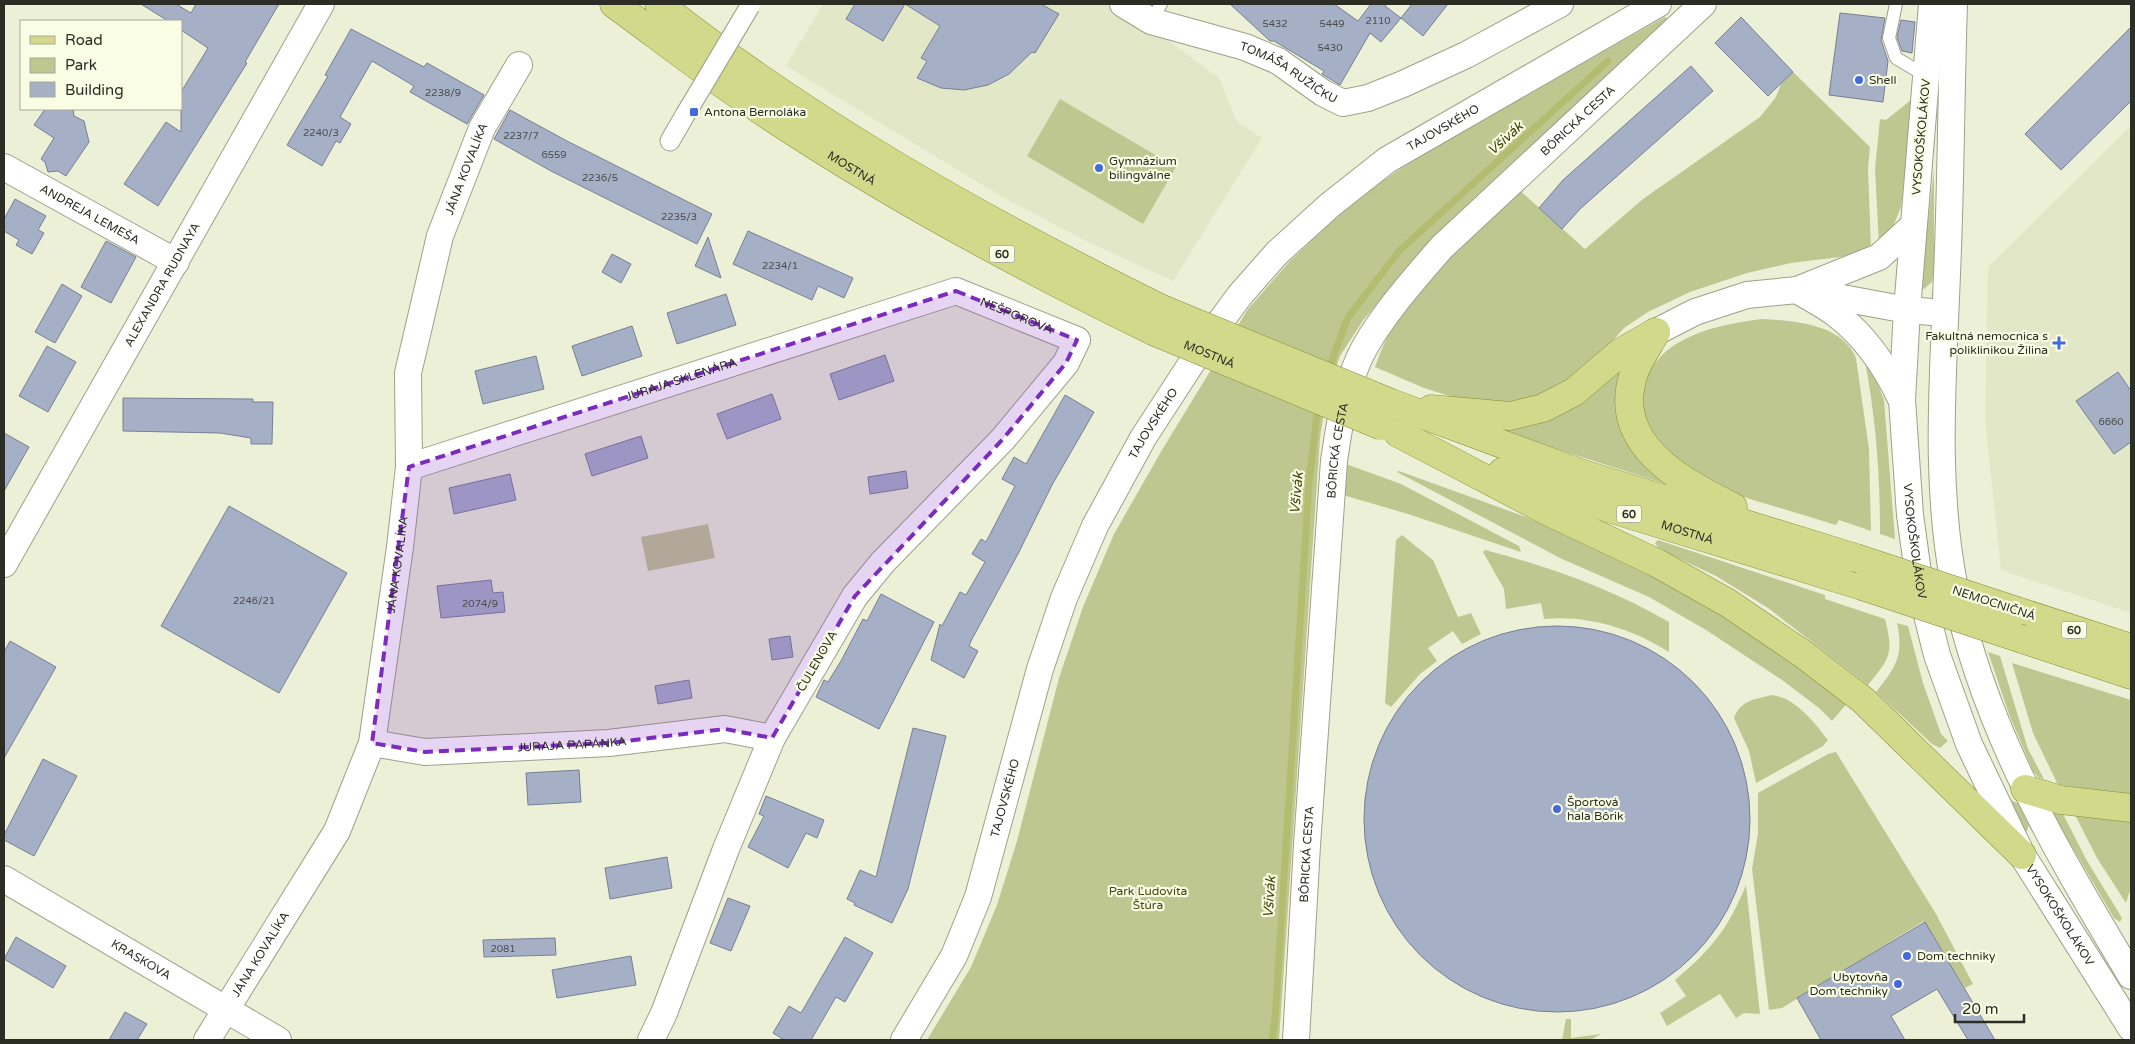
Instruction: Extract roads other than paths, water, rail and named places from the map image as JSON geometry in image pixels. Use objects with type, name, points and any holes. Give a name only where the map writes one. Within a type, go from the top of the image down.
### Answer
[{"type":"main road","name":"MOSTNÁ","points":[[614,4],[739,95],[855,171],[1040,275],[1158,320],[1393,417],[1576,498],[1862,586]]},
{"type":"main road","name":"MOSTNÁ","points":[[659,4],[697,34],[783,94],[870,150],[1158,320]]},
{"type":"main road","points":[[1393,417],[1510,416],[1543,408],[1574,392],[1621,352],[1656,332]]},
{"type":"main road","points":[[1656,332],[1634,372],[1629,397],[1632,417],[1640,440],[1660,464],[1691,486],[1809,544]]},
{"type":"main road","name":"MOSTNÁ","points":[[1393,417],[1856,558]]},
{"type":"main road","points":[[1393,417],[1547,511],[1657,563],[1728,602],[1788,643],[1863,700],[2022,856]]},
{"type":"main road","name":"NEMOCNIČNÁ","points":[[1856,558],[2131,648]]},
{"type":"main road","name":"NEMOCNIČNÁ","points":[[1862,586],[2131,675]]},
{"type":"main road","points":[[2025,789],[2061,800],[2131,808]]},
{"type":"street","name":"ALEXANDRA RUDNAYA","points":[[4,564],[321,4]]},
{"type":"street","name":"TOMÁŠA RUŽIČKU","points":[[1123,4],[1156,12],[1278,61],[1323,93],[1342,103],[1368,98],[1412,80],[1466,55],[1560,4]]},
{"type":"street","name":"TAJOVSKÉHO","points":[[904,1040],[954,956],[978,898],[1040,669],[1064,598],[1095,526],[1143,438],[1204,344],[1240,295],[1277,253],[1330,205],[1387,160],[1658,4]]},
{"type":"street","name":"BÔRICKÁ CESTA","points":[[1296,1040],[1334,461],[1342,405],[1358,360],[1408,287],[1442,247],[1703,4]]},
{"type":"street","name":"VYSOKOŠKOLÁKOV","points":[[1932,4],[1907,310],[1902,400],[1910,515],[1920,587],[1937,655],[1969,744],[2022,856],[2131,1028]]},
{"type":"street","name":"VYSOKOŠKOLÁKOV","points":[[1954,4],[1945,313],[1940,410],[1944,509],[1955,588],[1970,648],[1994,720],[2025,789],[2131,976]]},
{"type":"street","points":[[670,141],[750,5]]},
{"type":"street","name":"JÁNA KOVALÍKA","points":[[207,1040],[337,831],[372,743],[400,547],[408,468],[408,373],[440,236],[482,128],[519,65]]},
{"type":"street","name":"ANDREJA LEMEŠA","points":[[4,166],[176,262]]},
{"type":"street","points":[[1656,332],[1695,312],[1748,295],[1797,290],[1879,257],[1914,224]]},
{"type":"street","points":[[1797,290],[1907,310],[1945,313]]},
{"type":"street","points":[[1797,290],[1837,315],[1869,347],[1888,369],[1902,400]]},
{"type":"street","name":"JURAJA SKLENÁRA","points":[[408,468],[956,292]]},
{"type":"street","name":"NEŠPOROVA","points":[[956,292],[1077,340]]},
{"type":"street","name":"ČULENOVA","points":[[651,1040],[664,1014],[726,849],[772,738],[855,596],[883,562],[1003,439],[1066,363],[1077,340]]},
{"type":"street","name":"JURAJA PAPÁNKA","points":[[372,743],[425,752],[609,743],[726,729],[772,738]]},
{"type":"street","points":[[1969,744],[1982,760],[2001,776],[2025,789]]},
{"type":"street","name":"KRASKOVA","points":[[4,879],[278,1040]]},
{"type":"lane","points":[[1896,4],[1889,38],[1896,58],[1926,76]]},
{"type":"waterway","name":"Všivák","points":[[1328,371],[1347,319],[1399,251],[1608,61]]},
{"type":"waterway","name":"Všivák","points":[[1272,1040],[1275,1019],[1309,482],[1318,405]]},
{"type":"place","name":"Shell","points":[[1859,80]]},
{"type":"place","name":"Antona Bernoláka","points":[[694,112]]},
{"type":"place","name":"Gymnázium bilingválne","points":[[1099,168]]},
{"type":"place","name":"Fakultná nemocnica s poliklinikou Žilina","points":[[2059,343]]},
{"type":"place","name":"Športová hala Bôrik","points":[[1557,809]]},
{"type":"place","name":"Dom techniky","points":[[1907,956]]},
{"type":"place","name":"Ubytovňa Dom techniky","points":[[1898,984]]},
{"type":"park label","name":"Park Ľudovíta Štúra","points":[[1148,898]]}]
